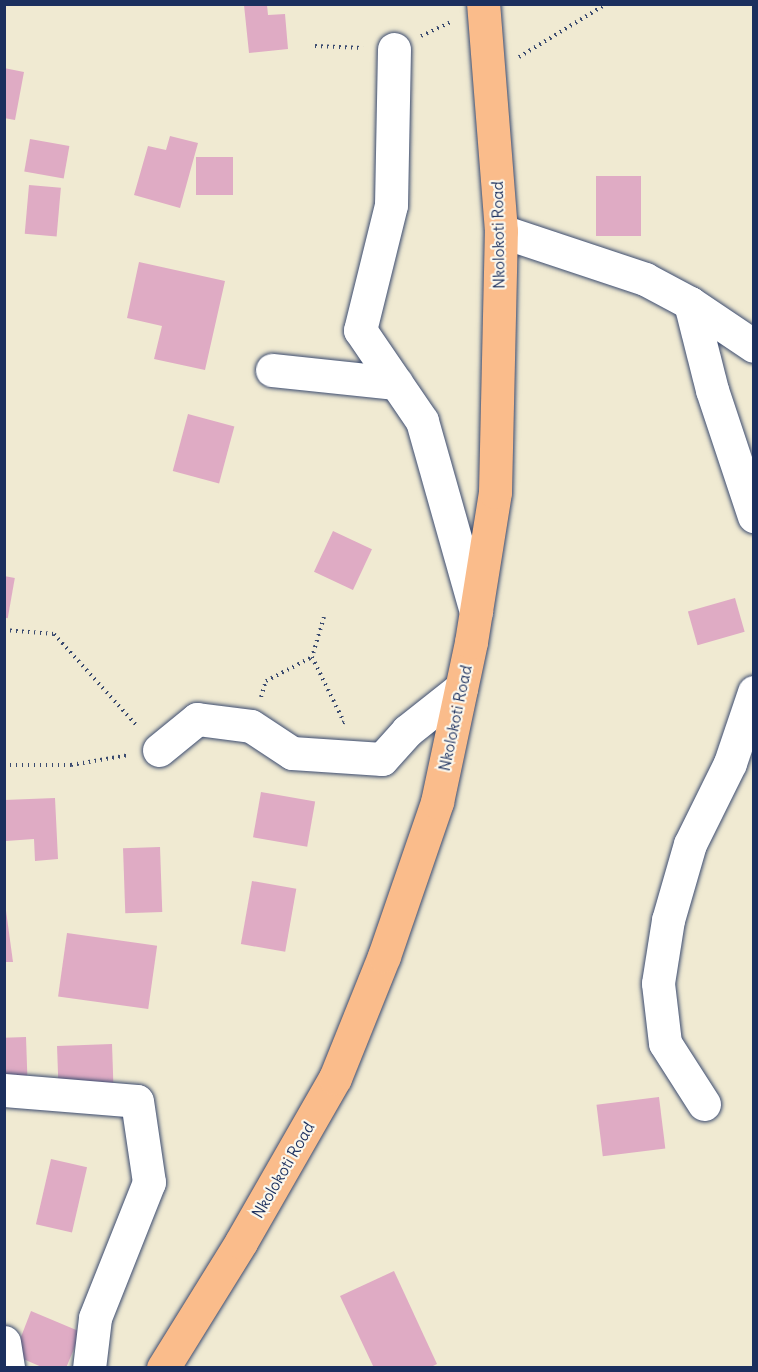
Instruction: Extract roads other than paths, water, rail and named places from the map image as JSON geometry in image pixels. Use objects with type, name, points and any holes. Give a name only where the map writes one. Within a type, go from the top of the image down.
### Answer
[{"type":"main road","name":"Nkolokoti Road","points":[[162,1368],[242,1242],[335,1078],[384,956],[436,802],[476,612],[495,492],[501,231],[491,75],[483,4]]},
{"type":"street","points":[[394,49],[391,205],[360,330],[422,421],[476,612]]},
{"type":"street","points":[[501,231],[645,279],[690,303],[753,346]]},
{"type":"street","points":[[690,303],[712,390],[753,516]]},
{"type":"street","points":[[272,369],[396,384]]},
{"type":"street","points":[[159,750],[197,719],[251,726],[292,753],[382,759],[407,731],[461,688]]},
{"type":"street","points":[[704,1104],[665,1043],[658,983],[668,920],[690,844],[730,763],[753,692]]},
{"type":"street","points":[[4,1090],[137,1101],[149,1182],[95,1318],[89,1368]]},
{"type":"street","points":[[4,1342],[8,1368]]}]
